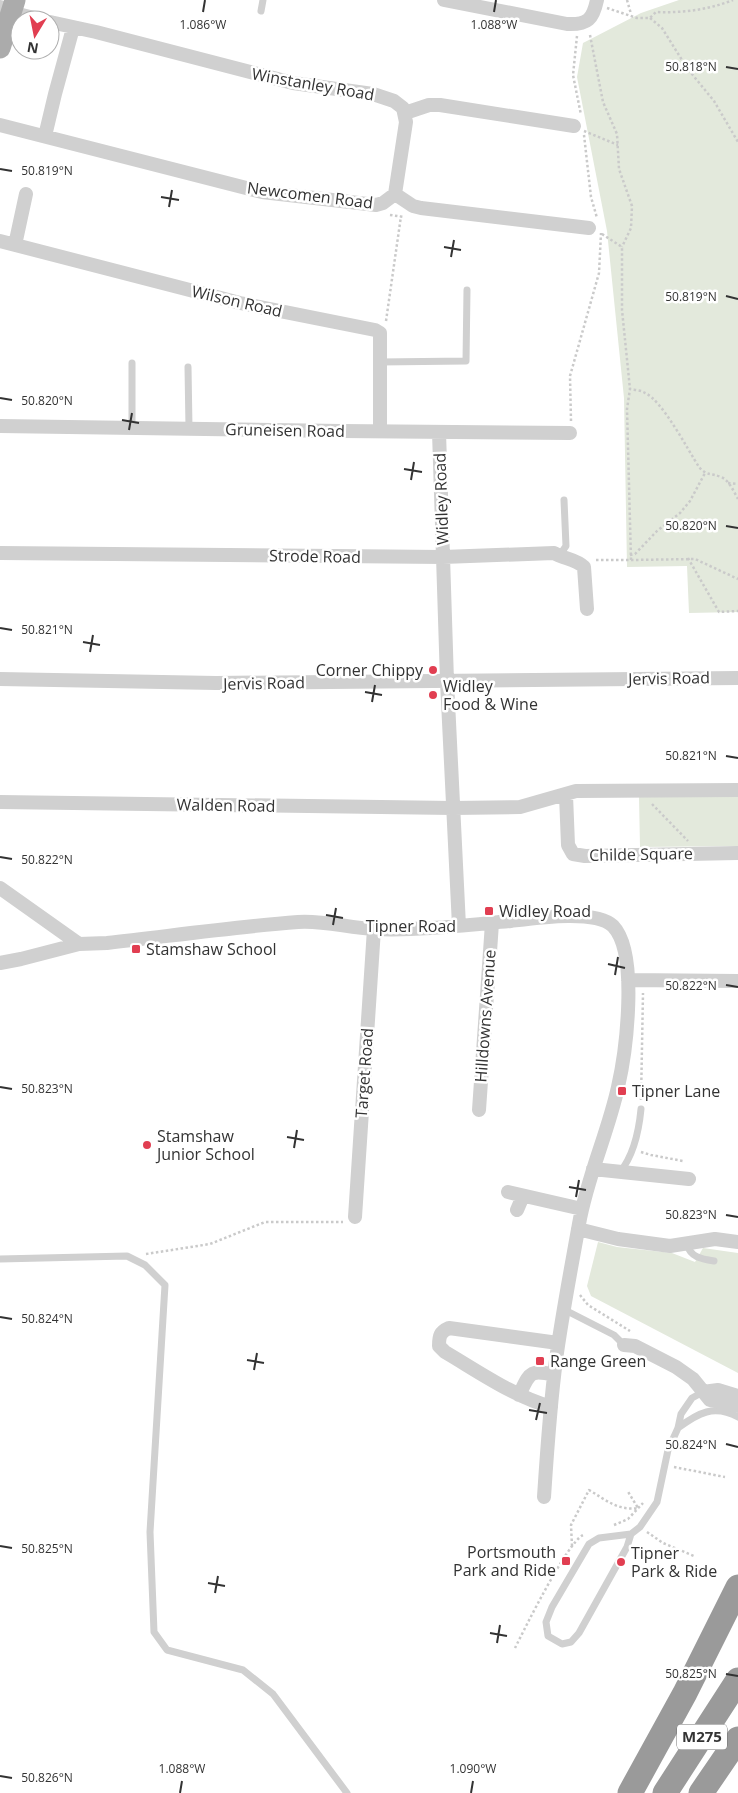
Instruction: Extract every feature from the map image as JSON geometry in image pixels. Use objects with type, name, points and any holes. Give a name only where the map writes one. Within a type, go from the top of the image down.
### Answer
[{"type":"highway","name":"M275","points":[[630,1793],[685,1693],[738,1587]]},
{"type":"highway","name":"M275","points":[[665,1793],[738,1680]]},
{"type":"highway","name":"M275","points":[[701,1793],[738,1739]]},
{"type":"main road","points":[[0,48],[9,6]]},
{"type":"street","points":[[444,0],[567,24],[578,24],[586,21],[593,14],[596,3]]},
{"type":"street","name":"Winstanley Road","points":[[60,25],[293,83],[386,97],[394,101],[405,112]]},
{"type":"street","points":[[45,136],[54,94],[73,28]]},
{"type":"street","points":[[395,194],[406,122],[405,112],[421,107],[440,105],[574,126]]},
{"type":"street","name":"Newcomen Road","points":[[0,125],[262,192],[376,204],[383,204],[395,194],[413,206],[421,208],[595,230]]},
{"type":"street","points":[[15,245],[26,194]]},
{"type":"street","name":"Wilson Road","points":[[0,241],[240,303],[375,330],[380,333],[380,431]]},
{"type":"street","name":"Gruneisen Road","points":[[0,426],[570,432]]},
{"type":"street","name":"Widley Road","points":[[439,432],[447,681],[459,926]]},
{"type":"street","name":"Strode Road","points":[[0,553],[443,557],[554,553],[565,558]]},
{"type":"street","points":[[565,558],[594,560]]},
{"type":"street","points":[[565,558],[580,563],[585,572],[587,610]]},
{"type":"street","name":"Jervis Road","points":[[0,679],[216,683],[738,678]]},
{"type":"street","points":[[453,808],[520,807],[576,791],[738,790]]},
{"type":"street","name":"Childe Square","points":[[566,795],[568,845],[573,854],[585,856],[738,853]]},
{"type":"street","name":"Walden Road","points":[[0,802],[453,808]]},
{"type":"street","points":[[0,888],[79,944]]},
{"type":"street","name":"Tipner Road","points":[[0,963],[79,944],[106,943],[301,922],[344,924],[374,929],[459,926],[580,916],[601,919],[613,925],[625,949],[628,980]]},
{"type":"street","name":"Hilldowns Avenue","points":[[479,1110],[492,923]]},
{"type":"street","name":"Target Road","points":[[355,1217],[374,929]]},
{"type":"street","points":[[544,1497],[558,1343],[582,1208],[618,1087],[627,1014],[628,980],[738,981]]},
{"type":"street","points":[[593,1169],[689,1179]]},
{"type":"street","points":[[508,1192],[582,1208]]},
{"type":"street","points":[[518,1210],[523,1196]]},
{"type":"street","points":[[578,1229],[618,1240],[670,1246],[715,1239],[738,1242]]},
{"type":"street","points":[[551,1407],[519,1395],[446,1352],[439,1346],[439,1338],[442,1331],[449,1328],[558,1343]]},
{"type":"street","points":[[624,1345],[635,1346],[676,1367],[692,1379],[710,1400],[738,1406]]},
{"type":"street","points":[[519,1395],[528,1377],[533,1372],[554,1375]]},
{"type":"street","points":[[703,1392],[718,1390],[738,1396]]},
{"type":"lane","points":[[260,11],[263,0]]},
{"type":"lane","points":[[380,362],[466,361],[466,290]]},
{"type":"lane","points":[[132,363],[132,427]]},
{"type":"lane","points":[[188,366],[189,428]]},
{"type":"lane","points":[[564,500],[565,558]]},
{"type":"lane","points":[[620,1172],[626,1164],[632,1148],[641,1109]]},
{"type":"lane","points":[[687,1244],[689,1251],[693,1255],[714,1260]]},
{"type":"lane","points":[[0,1259],[127,1256],[145,1266],[165,1285],[150,1532],[154,1632],[167,1650],[244,1670],[273,1694],[347,1793]]},
{"type":"lane","points":[[565,1310],[614,1336],[624,1345]]},
{"type":"lane","points":[[631,1534],[627,1546],[579,1634],[571,1642],[562,1644],[548,1636],[546,1622],[552,1607],[589,1544],[599,1538],[631,1534],[640,1527],[656,1502],[668,1450],[678,1428],[681,1414],[692,1398],[703,1392]]},
{"type":"lane","points":[[678,1428],[705,1412],[719,1410],[738,1417]]},
{"type":"path","points":[[627,0],[629,11],[632,15]]},
{"type":"path","points":[[650,18],[656,12],[676,12],[715,7],[732,0]]},
{"type":"path","points":[[596,3],[637,18],[650,18],[662,28],[687,68],[714,101],[738,142]]},
{"type":"path","points":[[586,21],[603,102],[614,128],[618,145],[619,169],[632,206],[631,228],[622,247],[622,310],[630,389],[627,409],[631,560]]},
{"type":"path","points":[[574,126],[618,145]]},
{"type":"path","points":[[386,321],[401,216]]},
{"type":"path","points":[[595,230],[622,247]]},
{"type":"path","points":[[570,432],[570,376],[599,273],[595,230]]},
{"type":"path","points":[[630,389],[645,392],[660,406],[699,467],[705,473],[722,477],[738,499]]},
{"type":"path","points":[[630,555],[635,554],[651,537],[680,513],[690,501],[705,473]]},
{"type":"path","points":[[728,483],[738,484]]},
{"type":"path","points":[[687,558],[719,612],[738,611]]},
{"type":"path","points":[[594,560],[696,559],[738,579]]},
{"type":"path","points":[[640,790],[699,853]]},
{"type":"path","points":[[641,1109],[644,987]]},
{"type":"path","points":[[632,1148],[651,1155],[684,1161]]},
{"type":"path","points":[[127,1256],[210,1244],[265,1222],[346,1222],[354,1220],[355,1217]]},
{"type":"path","points":[[665,1466],[725,1477]]},
{"type":"path","points":[[572,1546],[571,1525],[589,1490],[619,1508],[627,1510],[638,1508],[627,1490]]},
{"type":"path","points":[[628,1519],[663,1543],[694,1556]]},
{"type":"shaded area","points":[[679,0],[738,0],[738,612],[689,613],[687,566],[627,567],[624,398],[607,231],[577,77],[583,43],[641,13]]},
{"type":"shaded area","points":[[738,795],[738,846],[640,847],[639,797]]},
{"type":"shaded area","points":[[598,1242],[617,1247],[672,1253],[695,1262],[703,1248],[738,1253],[738,1373],[591,1296],[587,1286]]},
{"type":"place","name":"Corner Chippy","points":[[433,670]]},
{"type":"place","name":"Widley Food & Wine","points":[[433,695]]},
{"type":"place","name":"Widley Road","points":[[489,911]]},
{"type":"place","name":"Stamshaw School","points":[[136,949]]},
{"type":"place","name":"Tipner Lane","points":[[622,1091]]},
{"type":"place","name":"Stamshaw Junior School","points":[[147,1145]]},
{"type":"place","name":"Range Green","points":[[540,1361]]},
{"type":"place","name":"Portsmouth Park and Ride","points":[[566,1561]]},
{"type":"place","name":"Tipner Park & Ride","points":[[621,1562]]}]
